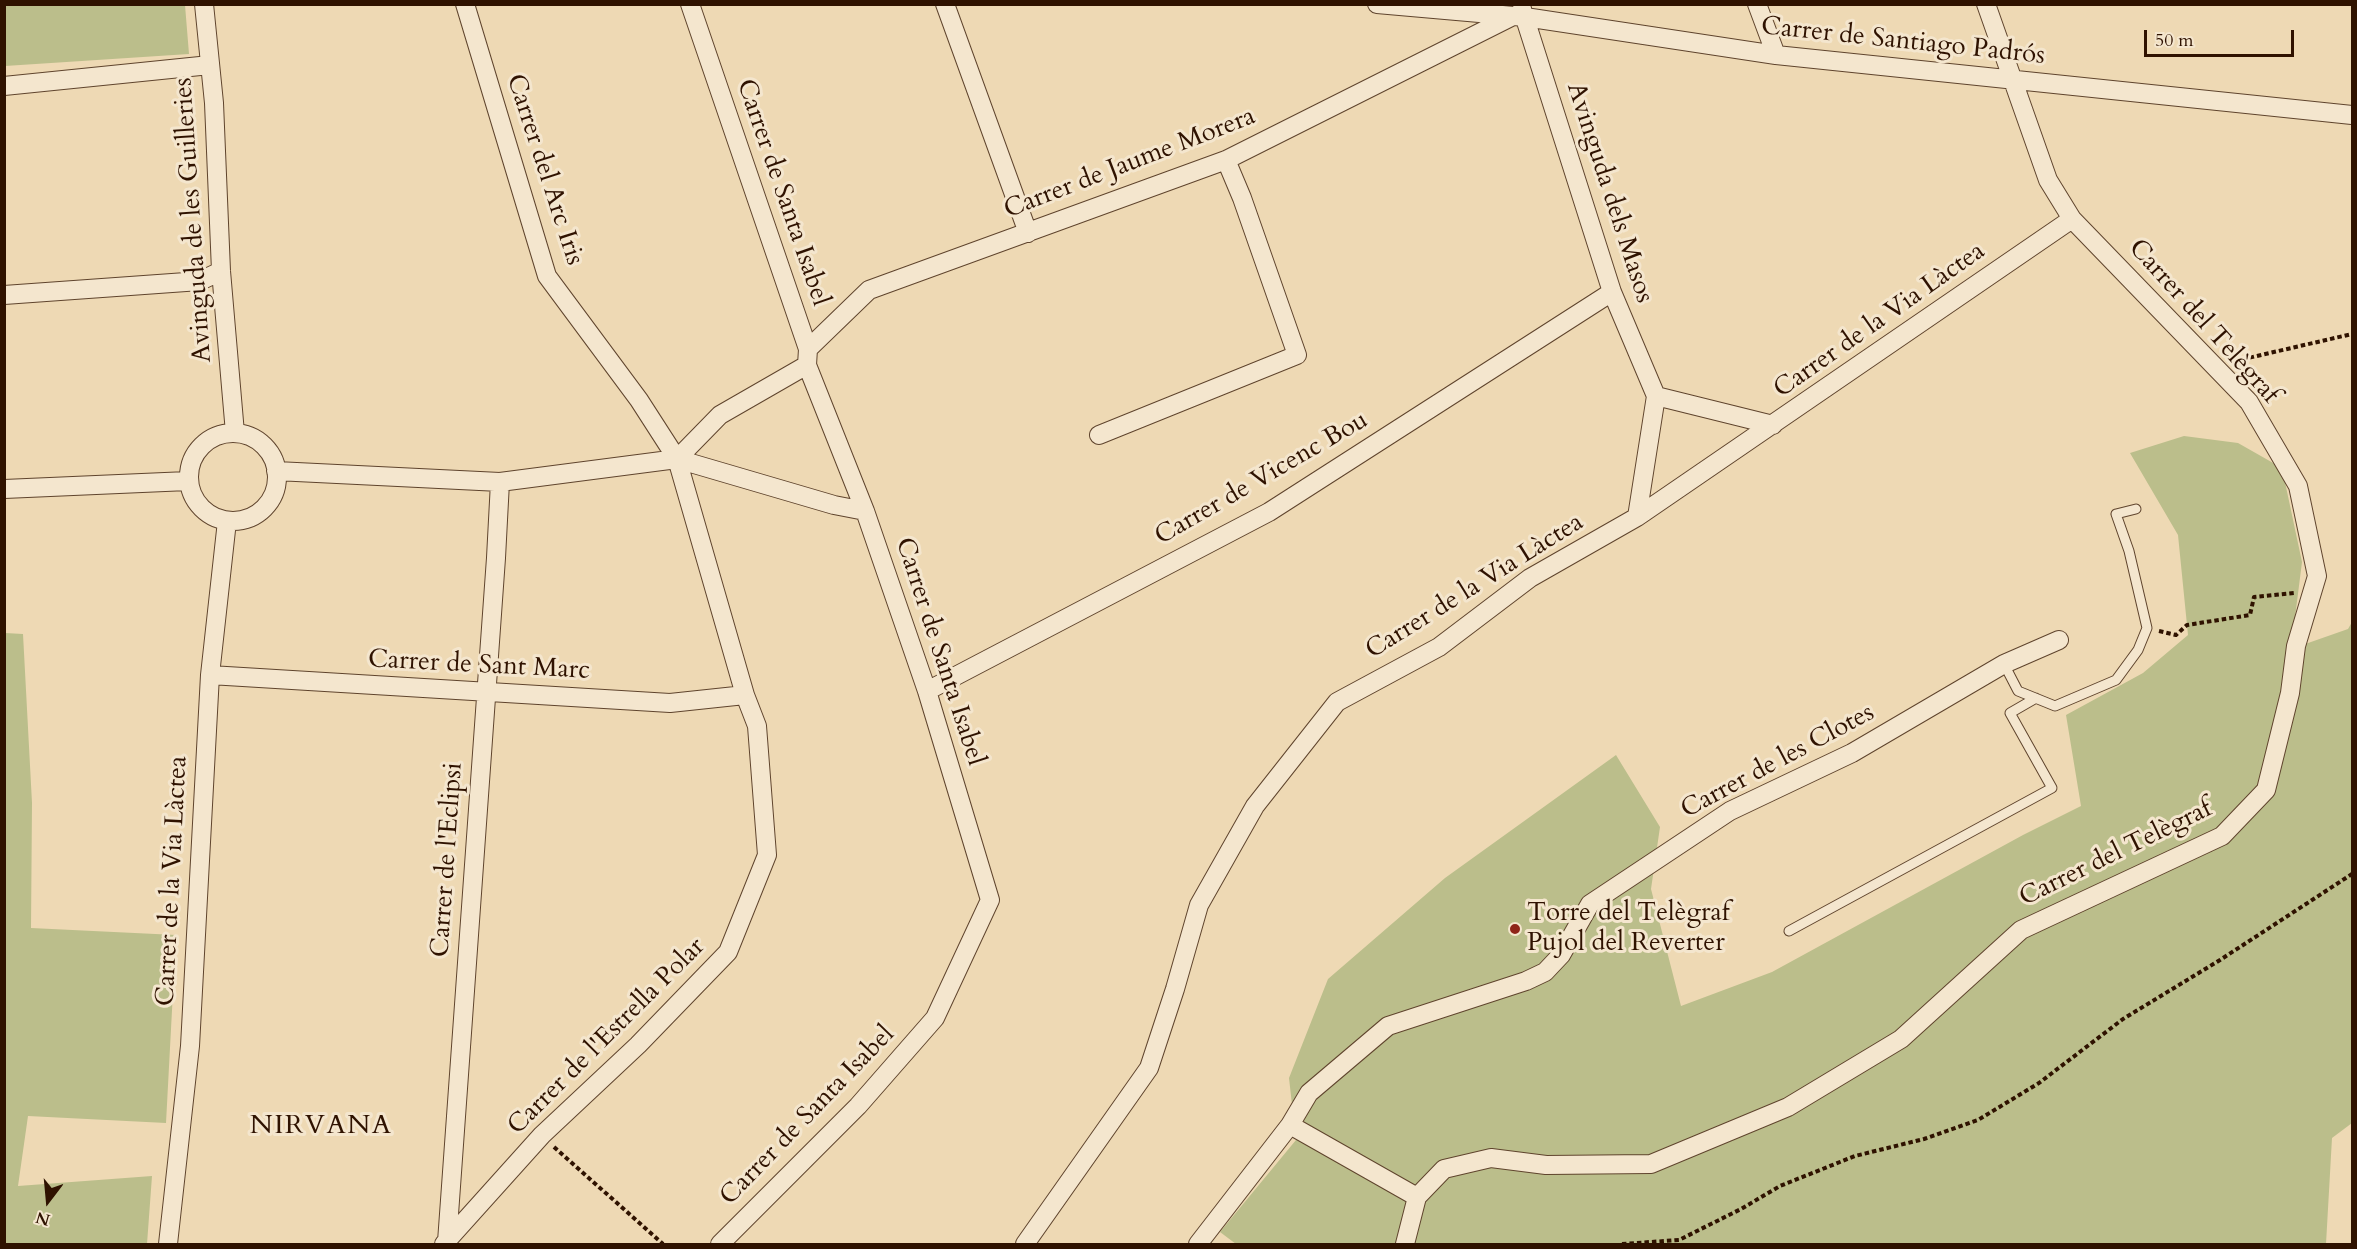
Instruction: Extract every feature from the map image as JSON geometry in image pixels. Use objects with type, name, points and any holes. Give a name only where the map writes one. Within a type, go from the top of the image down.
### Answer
[{"type":"street","name":"Avinguda de les Guilleries","points":[[204,4],[210,65],[221,271],[235,433]]},
{"type":"street","name":"Carrer del Arc Iris","points":[[465,4],[547,276],[639,400],[677,459]]},
{"type":"street","name":"Carrer de Santa Isabel","points":[[690,4],[808,357],[865,511],[927,691],[990,900],[935,1018],[858,1106],[720,1245]]},
{"type":"street","points":[[945,4],[1028,233]]},
{"type":"street","name":"Carrer de Santiago Padrós","points":[[1377,4],[1519,13],[1776,56],[2352,115]]},
{"type":"street","points":[[1757,4],[1776,56]]},
{"type":"street","name":"Carrer del Telègraf","points":[[1417,1197],[1444,1169],[1491,1158],[1546,1165],[1651,1164],[1788,1107],[1901,1039],[2021,930],[2222,836],[2266,790],[2290,693],[2296,646],[2317,576],[2298,486],[2249,402],[2072,219],[2048,180],[1986,4]]},
{"type":"street","name":"Carrer de Jaume Morera","points":[[677,459],[720,415],[808,357],[869,290],[1226,160],[1519,13]]},
{"type":"street","name":"Avinguda dels Masos","points":[[1519,13],[1612,292],[1656,396]]},
{"type":"street","points":[[4,86],[210,65]]},
{"type":"street","points":[[1099,435],[1297,355],[1242,198],[1226,160]]},
{"type":"street","name":"Carrer de la Via Làctea","points":[[1025,1245],[1149,1068],[1199,905],[1255,806],[1336,702],[1439,647],[1530,578],[1637,517],[2072,219]]},
{"type":"street","points":[[4,295],[200,281],[221,271]]},
{"type":"street","name":"Carrer de Vicenc Bou","points":[[927,691],[1269,512],[1612,292]]},
{"type":"street","points":[[1637,517],[1656,396],[1773,425]]},
{"type":"street","points":[[235,433],[258,441],[272,457],[276,471],[276,484],[272,496],[262,510],[244,520],[227,521],[212,516],[200,506],[188,481],[195,453],[204,443],[217,436],[235,433]]},
{"type":"street","points":[[276,471],[500,482],[677,459],[834,505],[865,511]]},
{"type":"street","name":"Carrer de l'Estrella Polar","points":[[446,1243],[542,1135],[638,1045],[728,952],[767,855],[757,726],[745,695],[677,459]]},
{"type":"street","points":[[4,489],[188,481]]},
{"type":"street","name":"Carrer de l'Eclipsi","points":[[446,1243],[500,482]]},
{"type":"street","name":"Carrer de la Via Làctea","points":[[168,1245],[190,1046],[210,675],[227,521]]},
{"type":"street","name":"Carrer de les Clotes","points":[[1198,1245],[1290,1125],[1310,1093],[1388,1026],[1526,981],[1545,972],[1562,955],[1590,904],[1730,811],[1852,753],[2004,664],[2059,640]]},
{"type":"street","name":"Carrer de Sant Marc","points":[[210,675],[670,703],[745,695]]},
{"type":"street","points":[[1290,1125],[1417,1197],[1405,1245]]},
{"type":"lane","points":[[2004,664],[2018,691],[2055,706],[2116,680],[2138,650],[2147,628],[2129,551],[2116,513],[2136,509]]},
{"type":"lane","points":[[1789,931],[2052,788],[2010,713],[2036,698]]},
{"type":"path","points":[[2214,366],[2352,334]]},
{"type":"path","points":[[2147,628],[2145,627],[2176,634],[2187,625],[2250,615],[2254,597],[2313,589]]},
{"type":"path","points":[[1622,1244],[1679,1240],[1741,1209],[1780,1186],[1855,1156],[1924,1139],[1978,1120],[2039,1083],[2123,1019],[2220,960],[2352,874]]},
{"type":"path","points":[[542,1135],[663,1245]]},
{"type":"green space","points":[[5,4],[185,5],[189,54],[5,66]]},
{"type":"green space","points":[[2184,436],[2238,443],[2282,468],[2302,562],[2291,649],[2348,629],[2352,622],[2352,1123],[2332,1138],[2326,1244],[1236,1244],[1220,1232],[1296,1140],[1289,1078],[1328,979],[1445,878],[1616,755],[1660,827],[1651,889],[1681,1006],[1772,972],[2023,835],[2081,806],[2066,715],[2143,673],[2188,635],[2178,535],[2130,453]]},
{"type":"green space","points":[[5,633],[23,634],[32,803],[31,928],[176,935],[166,1123],[28,1116],[18,1186],[152,1176],[147,1244],[5,1244]]},
{"type":"place","name":"Torre del Telègraf Pujol del Reverter","points":[[1515,929]]},
{"type":"district","name":"NIRVANA","points":[[321,1127]]}]
